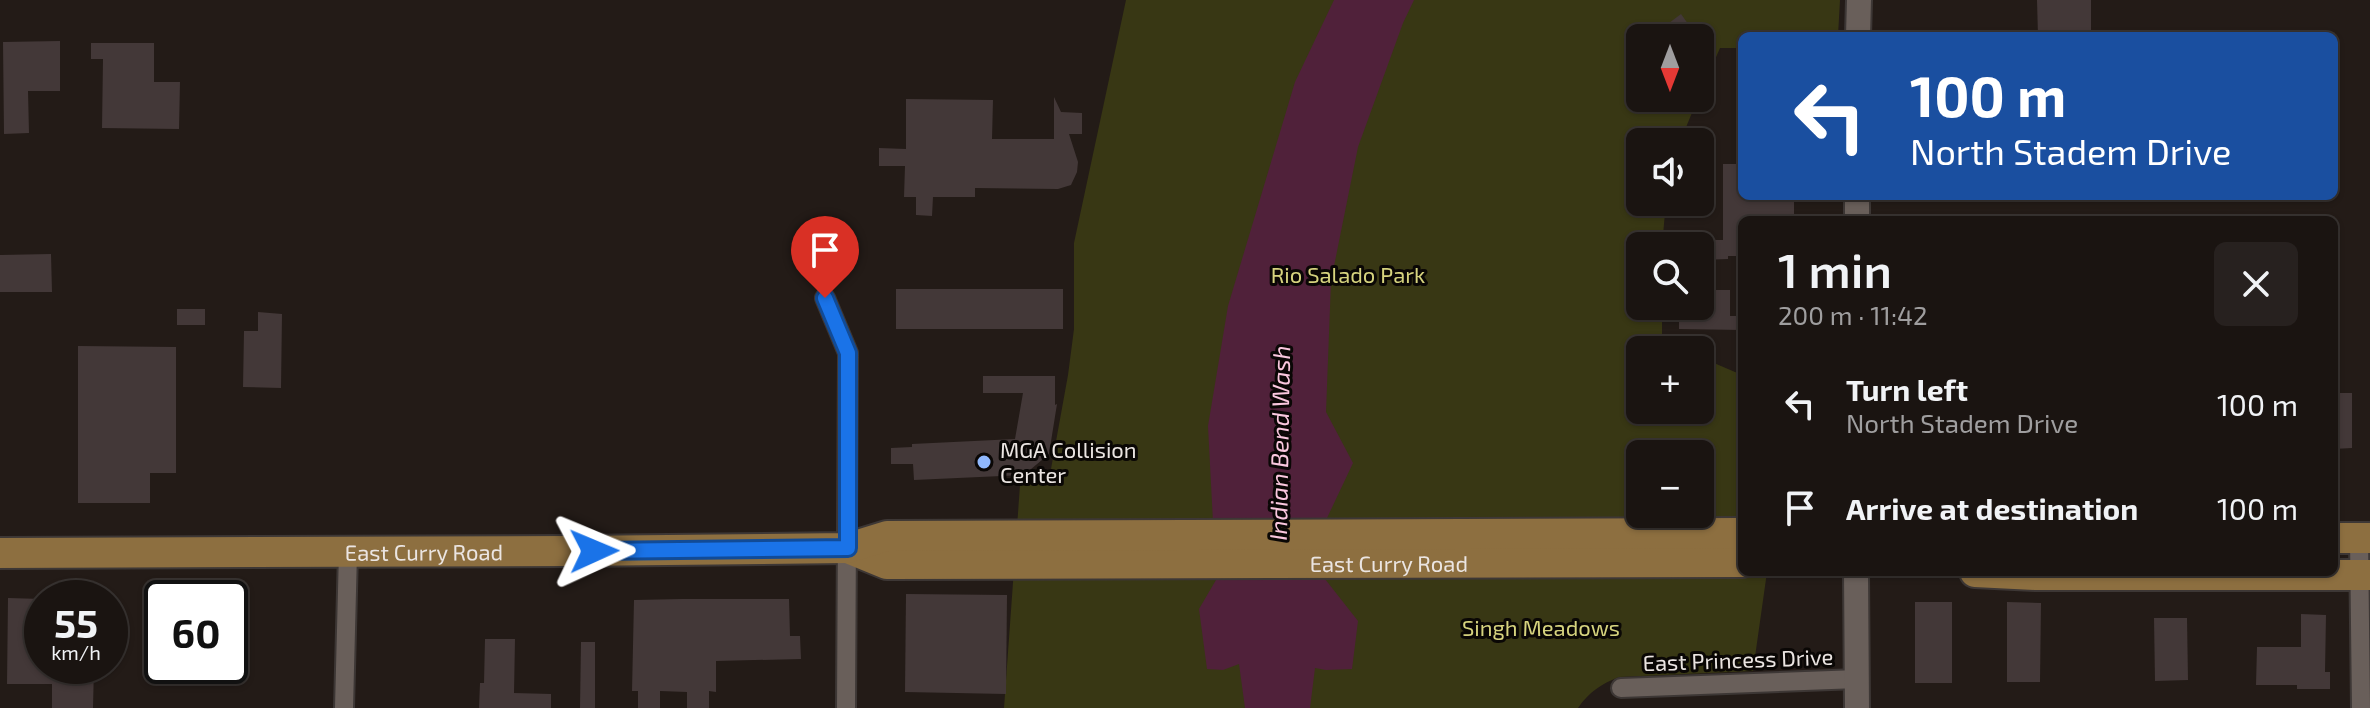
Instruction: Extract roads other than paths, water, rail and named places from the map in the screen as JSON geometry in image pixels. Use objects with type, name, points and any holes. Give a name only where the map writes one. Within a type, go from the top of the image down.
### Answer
[{"type":"main road","name":"East Curry Road","points":[[1344,548],[1738,533]]},
{"type":"main road","name":"East Curry Road","points":[[0,553],[848,548],[887,536],[1198,548],[1344,548],[1738,562]]},
{"type":"main road","points":[[2338,575],[2365,575]]},
{"type":"street","points":[[1858,32],[1859,0]]},
{"type":"street","points":[[825,298],[848,353],[846,708]]},
{"type":"street","points":[[2354,538],[2365,575],[2361,708]]},
{"type":"street","points":[[344,708],[348,552]]},
{"type":"street","points":[[1856,576],[1857,708]]},
{"type":"street","name":"East Princess Drive","points":[[1621,688],[1858,679]]},
{"type":"water","name":"Indian Bend Wash","points":[[1334,0],[1414,0],[1358,147],[1331,281],[1326,412],[1353,463],[1327,518],[1325,579],[1358,621],[1352,669],[1315,668],[1310,708],[1245,708],[1239,664],[1223,670],[1207,669],[1199,609],[1216,580],[1208,426],[1228,306],[1295,82]]},
{"type":"place","name":"MGA Collision Center","points":[[984,462]]},
{"type":"park label","name":"Rio Salado Park","points":[[1348,274]]},
{"type":"park label","name":"Singh Meadows","points":[[1541,627]]}]
